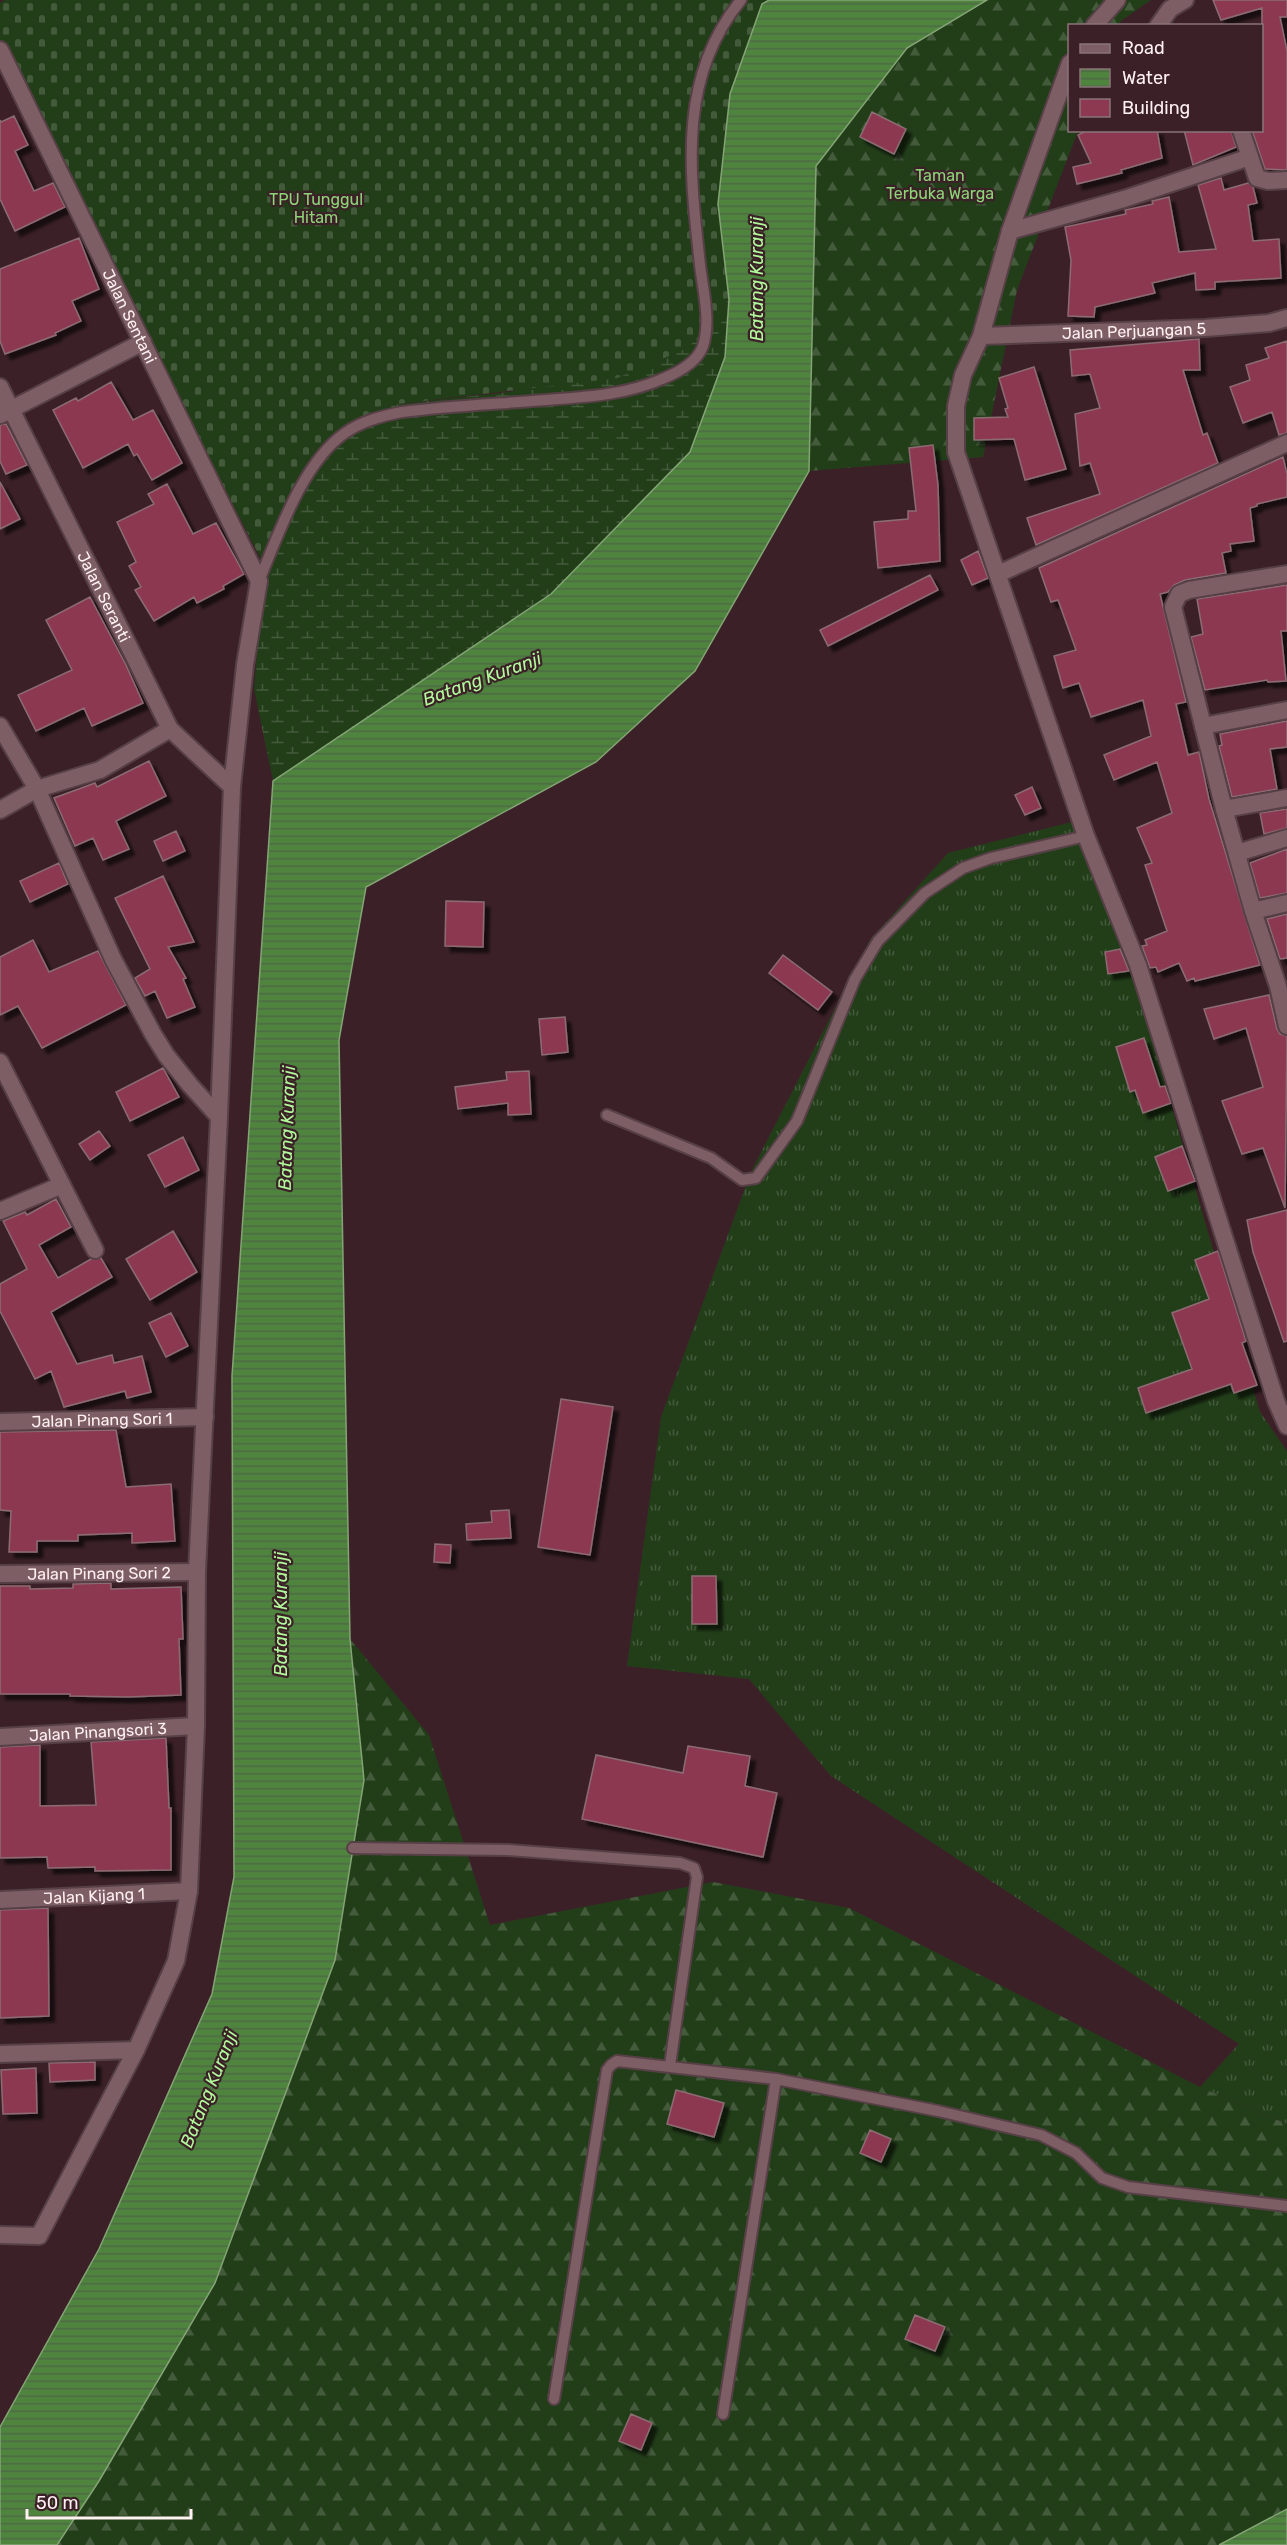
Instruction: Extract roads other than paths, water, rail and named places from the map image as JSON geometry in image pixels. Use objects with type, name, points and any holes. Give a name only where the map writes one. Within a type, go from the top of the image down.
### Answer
[{"type":"street","points":[[1096,24],[1117,0]]},
{"type":"street","points":[[1159,24],[1170,9],[1185,0]]},
{"type":"street","name":"Jalan Sentani","points":[[0,50],[259,581]]},
{"type":"street","points":[[1068,69],[1010,231],[981,336],[963,375],[958,396],[956,452],[1086,836],[1138,965],[1269,1379],[1287,1426]]},
{"type":"street","points":[[1241,132],[1257,178],[1287,180]]},
{"type":"street","points":[[1010,231],[1124,199],[1250,157]]},
{"type":"street","name":"Jalan Perjuangan 5","points":[[981,336],[1205,328],[1287,318]]},
{"type":"street","points":[[6,413],[142,342]]},
{"type":"street","name":"Jalan Seranti","points":[[0,387],[6,413],[170,729],[232,787]]},
{"type":"street","points":[[998,574],[1287,443]]},
{"type":"street","points":[[1287,574],[1189,590],[1175,599],[1173,607],[1224,809],[1253,911],[1283,985],[1287,1026]]},
{"type":"street","points":[[0,2235],[39,2236],[136,2050],[176,1961],[189,1891],[196,1726],[197,1572],[232,787],[245,665],[259,581]]},
{"type":"street","points":[[1203,726],[1287,710]]},
{"type":"street","points":[[0,726],[37,789],[113,959],[153,1034],[166,1055],[219,1117]]},
{"type":"street","points":[[0,810],[37,789],[100,770],[170,729]]},
{"type":"street","points":[[1224,809],[1287,798]]},
{"type":"street","points":[[1237,853],[1287,838]]},
{"type":"street","points":[[1253,911],[1287,903]]},
{"type":"street","points":[[0,1062],[95,1250]]},
{"type":"street","points":[[0,1211],[62,1185]]},
{"type":"street","name":"Jalan Pinang Sori 1","points":[[0,1422],[204,1417]]},
{"type":"street","name":"Jalan Pinang Sori 2","points":[[0,1574],[197,1572]]},
{"type":"street","name":"Jalan Pinangsori 3","points":[[0,1737],[196,1726]]},
{"type":"street","name":"Jalan Kijang 1","points":[[0,1900],[189,1891]]},
{"type":"street","points":[[0,2055],[136,2050]]},
{"type":"lane","points":[[259,581],[294,498],[327,448],[344,433],[357,426],[372,419],[402,412],[627,391],[662,380],[685,368],[698,356],[704,345],[706,315],[690,177],[692,128],[697,91],[714,41],[741,0]]},
{"type":"lane","points":[[607,1115],[711,1158],[741,1180],[756,1178],[797,1121],[855,979],[878,941],[925,893],[963,868],[991,858],[1086,836]]},
{"type":"lane","points":[[353,1848],[508,1850],[680,1863],[694,1868],[697,1877],[670,2065]]},
{"type":"lane","points":[[554,2399],[607,2070],[617,2061],[670,2065],[776,2079],[939,2111],[1041,2135],[1076,2153],[1102,2178],[1128,2187],[1287,2206]]},
{"type":"lane","points":[[723,2414],[776,2079]]},
{"type":"water","name":"Batang Kuranji","points":[[769,0],[987,0],[907,48],[816,166],[809,471],[695,671],[596,762],[366,887],[339,1040],[350,1639],[364,1780],[335,1960],[215,2283],[99,2481],[57,2545],[0,2545],[0,2427],[99,2249],[212,1994],[234,1877],[232,1376],[273,781],[551,594],[690,452],[725,357],[729,299],[718,204],[730,94],[762,4]]},
{"type":"water","points":[[1287,2509],[1287,2545],[1219,2545]]},
{"type":"park label","name":"Taman Terbuka Warga","points":[[940,184]]},
{"type":"park label","name":"TPU Tunggul Hitam","points":[[316,208]]}]
